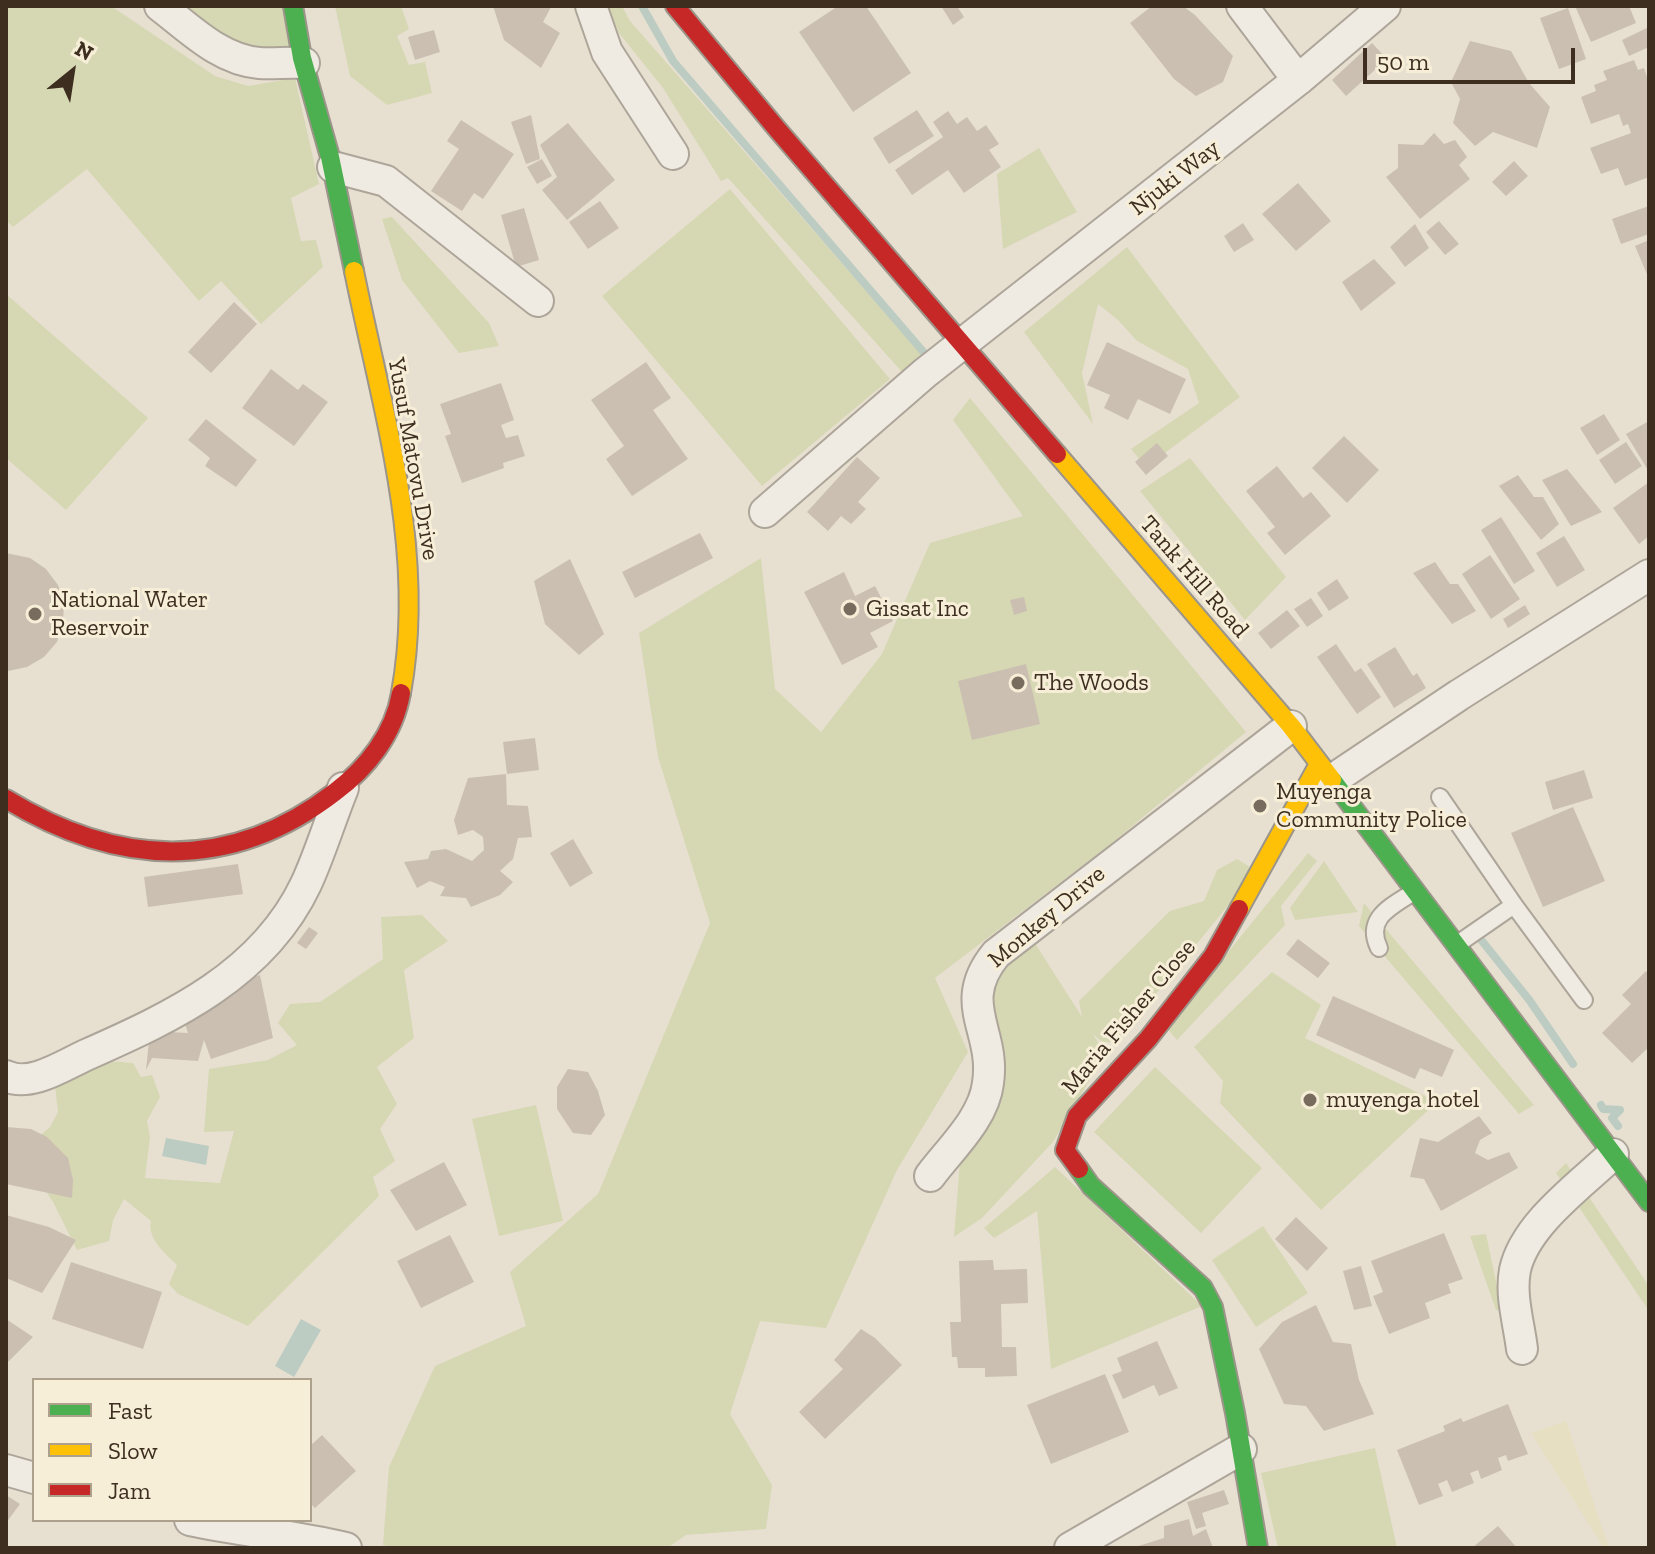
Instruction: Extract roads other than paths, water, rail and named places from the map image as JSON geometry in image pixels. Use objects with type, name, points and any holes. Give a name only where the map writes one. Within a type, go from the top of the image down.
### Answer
[{"type":"street","points":[[160,6],[218,49],[237,59],[261,63],[304,63]]},
{"type":"street","name":"Yusuf Matovu Drive","points":[[6,799],[38,821],[87,841],[136,850],[175,852],[230,846],[267,832],[343,786],[365,766],[383,742],[394,715],[405,667],[410,609],[407,547],[387,427],[333,167],[304,63],[293,6]]},
{"type":"street","points":[[591,6],[607,52],[673,154]]},
{"type":"street","name":"Tank Hill Road","points":[[675,6],[777,129],[1291,726],[1649,1202]]},
{"type":"street","points":[[1242,6],[1298,80]]},
{"type":"street","name":"Njuki Way","points":[[765,512],[925,373],[1298,80],[1385,6]]},
{"type":"street","points":[[333,167],[386,181],[538,301]]},
{"type":"street","points":[[1325,772],[1459,695],[1649,575]]},
{"type":"street","name":"Monkey Drive","points":[[930,1176],[976,1116],[984,1100],[989,1065],[976,997],[984,968],[996,954],[1291,726]]},
{"type":"street","name":"Maria Fisher Close","points":[[1258,1548],[1213,1307],[1203,1288],[1091,1186],[1065,1150],[1077,1116],[1148,1039],[1213,956],[1325,772]]},
{"type":"street","points":[[6,1076],[13,1079],[35,1077],[112,1044],[172,1016],[233,974],[268,941],[305,885],[343,786]]},
{"type":"street","points":[[1522,1349],[1514,1292],[1515,1271],[1521,1251],[1532,1232],[1613,1154]]},
{"type":"street","points":[[1070,1548],[1241,1449]]},
{"type":"street","points":[[6,1470],[32,1477]]},
{"type":"street","points":[[200,1522],[294,1536],[346,1548]]},
{"type":"lane","points":[[1440,797],[1584,1000]]},
{"type":"lane","points":[[1379,948],[1374,935],[1377,921],[1416,890]]},
{"type":"lane","points":[[1457,945],[1514,905]]},
{"type":"waterway","points":[[642,6],[673,61],[927,356]]},
{"type":"waterway","points":[[1474,931],[1530,1001],[1573,1064]]},
{"type":"waterway","points":[[1601,1105],[1603,1109],[1620,1110],[1612,1118],[1618,1126]]},
{"type":"place","name":"Gissat Inc","points":[[850,609]]},
{"type":"place","name":"National Water Reservoir","points":[[35,614]]},
{"type":"place","name":"The Woods","points":[[1018,683]]},
{"type":"place","name":"Muyenga Community Police","points":[[1260,806]]},
{"type":"place","name":"muyenga hotel","points":[[1310,1100]]}]
